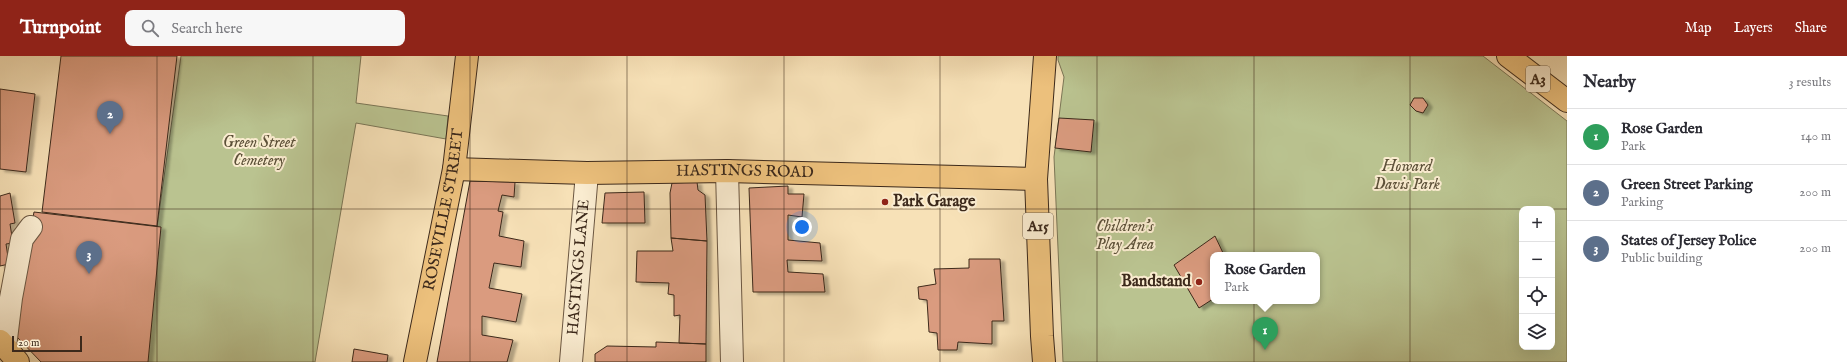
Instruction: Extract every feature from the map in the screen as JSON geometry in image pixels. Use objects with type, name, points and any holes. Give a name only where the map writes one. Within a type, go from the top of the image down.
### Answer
[{"type":"main road","name":"ROSEVILLE STREET","points":[[415,362],[454,169],[467,56]]},
{"type":"main road","name":"A15","points":[[1044,362],[1036,179],[1045,56]]},
{"type":"main road","name":"A3","points":[[1508,56],[1567,101]]},
{"type":"main road","name":"HASTINGS ROAD","points":[[454,169],[587,173],[727,171],[1036,179]]},
{"type":"street","points":[[727,171],[732,362]]},
{"type":"street","name":"HASTINGS LANE","points":[[571,362],[587,173]]},
{"type":"street","points":[[7,353],[11,298],[22,239],[31,227]]},
{"type":"green space","name":"Green Street Cemetery","points":[[181,56],[361,56],[356,103],[448,116],[446,139],[356,123],[315,362],[147,362],[157,227]]},
{"type":"green space","name":"Howard Davis Park","points":[[1058,56],[1483,56],[1567,121],[1567,362],[1063,362],[1054,157],[1064,77]]},
{"type":"building","points":[[61,56],[177,56],[157,226],[42,212]]},
{"type":"building","points":[[0,89],[35,94],[26,172],[0,169]]},
{"type":"building","points":[[1414,98],[1423,98],[1428,105],[1423,113],[1416,111],[1410,105]]},
{"type":"building","points":[[1059,118],[1094,120],[1091,152],[1055,148]]},
{"type":"building","points":[[470,181],[515,182],[514,197],[502,195],[498,211],[503,212],[499,236],[524,241],[521,267],[494,263],[489,288],[522,294],[516,322],[482,316],[482,335],[513,340],[507,362],[437,362]]},
{"type":"building","points":[[697,182],[698,190],[705,195],[707,241],[671,238],[670,193],[672,183]]},
{"type":"building","points":[[788,186],[788,194],[804,194],[802,217],[788,215],[788,240],[820,243],[822,261],[787,260],[788,272],[823,274],[825,292],[753,292],[749,188]]},
{"type":"building","points":[[644,192],[645,223],[602,223],[605,193]]},
{"type":"building","points":[[10,193],[15,223],[10,224],[13,243],[6,244],[9,264],[0,266],[0,196]]},
{"type":"building","points":[[34,212],[161,227],[148,362],[41,362],[17,337],[14,321]]},
{"type":"building","name":"Bandstand","points":[[1215,236],[1223,252],[1210,252],[1210,301],[1199,308],[1174,265]]},
{"type":"building","points":[[671,238],[707,241],[706,344],[679,343],[680,315],[674,316],[674,295],[668,294],[669,283],[636,282],[637,251],[673,251]]},
{"type":"building","points":[[969,259],[1000,259],[1004,321],[992,321],[992,344],[958,342],[957,350],[938,350],[937,333],[929,332],[927,300],[919,299],[918,287],[936,284],[934,269],[969,268]]},
{"type":"building","points":[[656,342],[706,344],[706,362],[595,362],[595,354],[607,346],[656,347]]},
{"type":"building","points":[[354,349],[388,355],[387,362],[352,362]]},
{"type":"place","name":"Green Street Parking","points":[[110,134]]},
{"type":"place","name":"Park Garage","points":[[885,202]]},
{"type":"place","name":"States of Jersey Police","points":[[89,274]]},
{"type":"place","name":"Bandstand","points":[[1199,282]]},
{"type":"place","name":"Rose Garden","points":[[1265,350]]},
{"type":"park label","name":"Children's Play Area","points":[[1125,236]]}]
